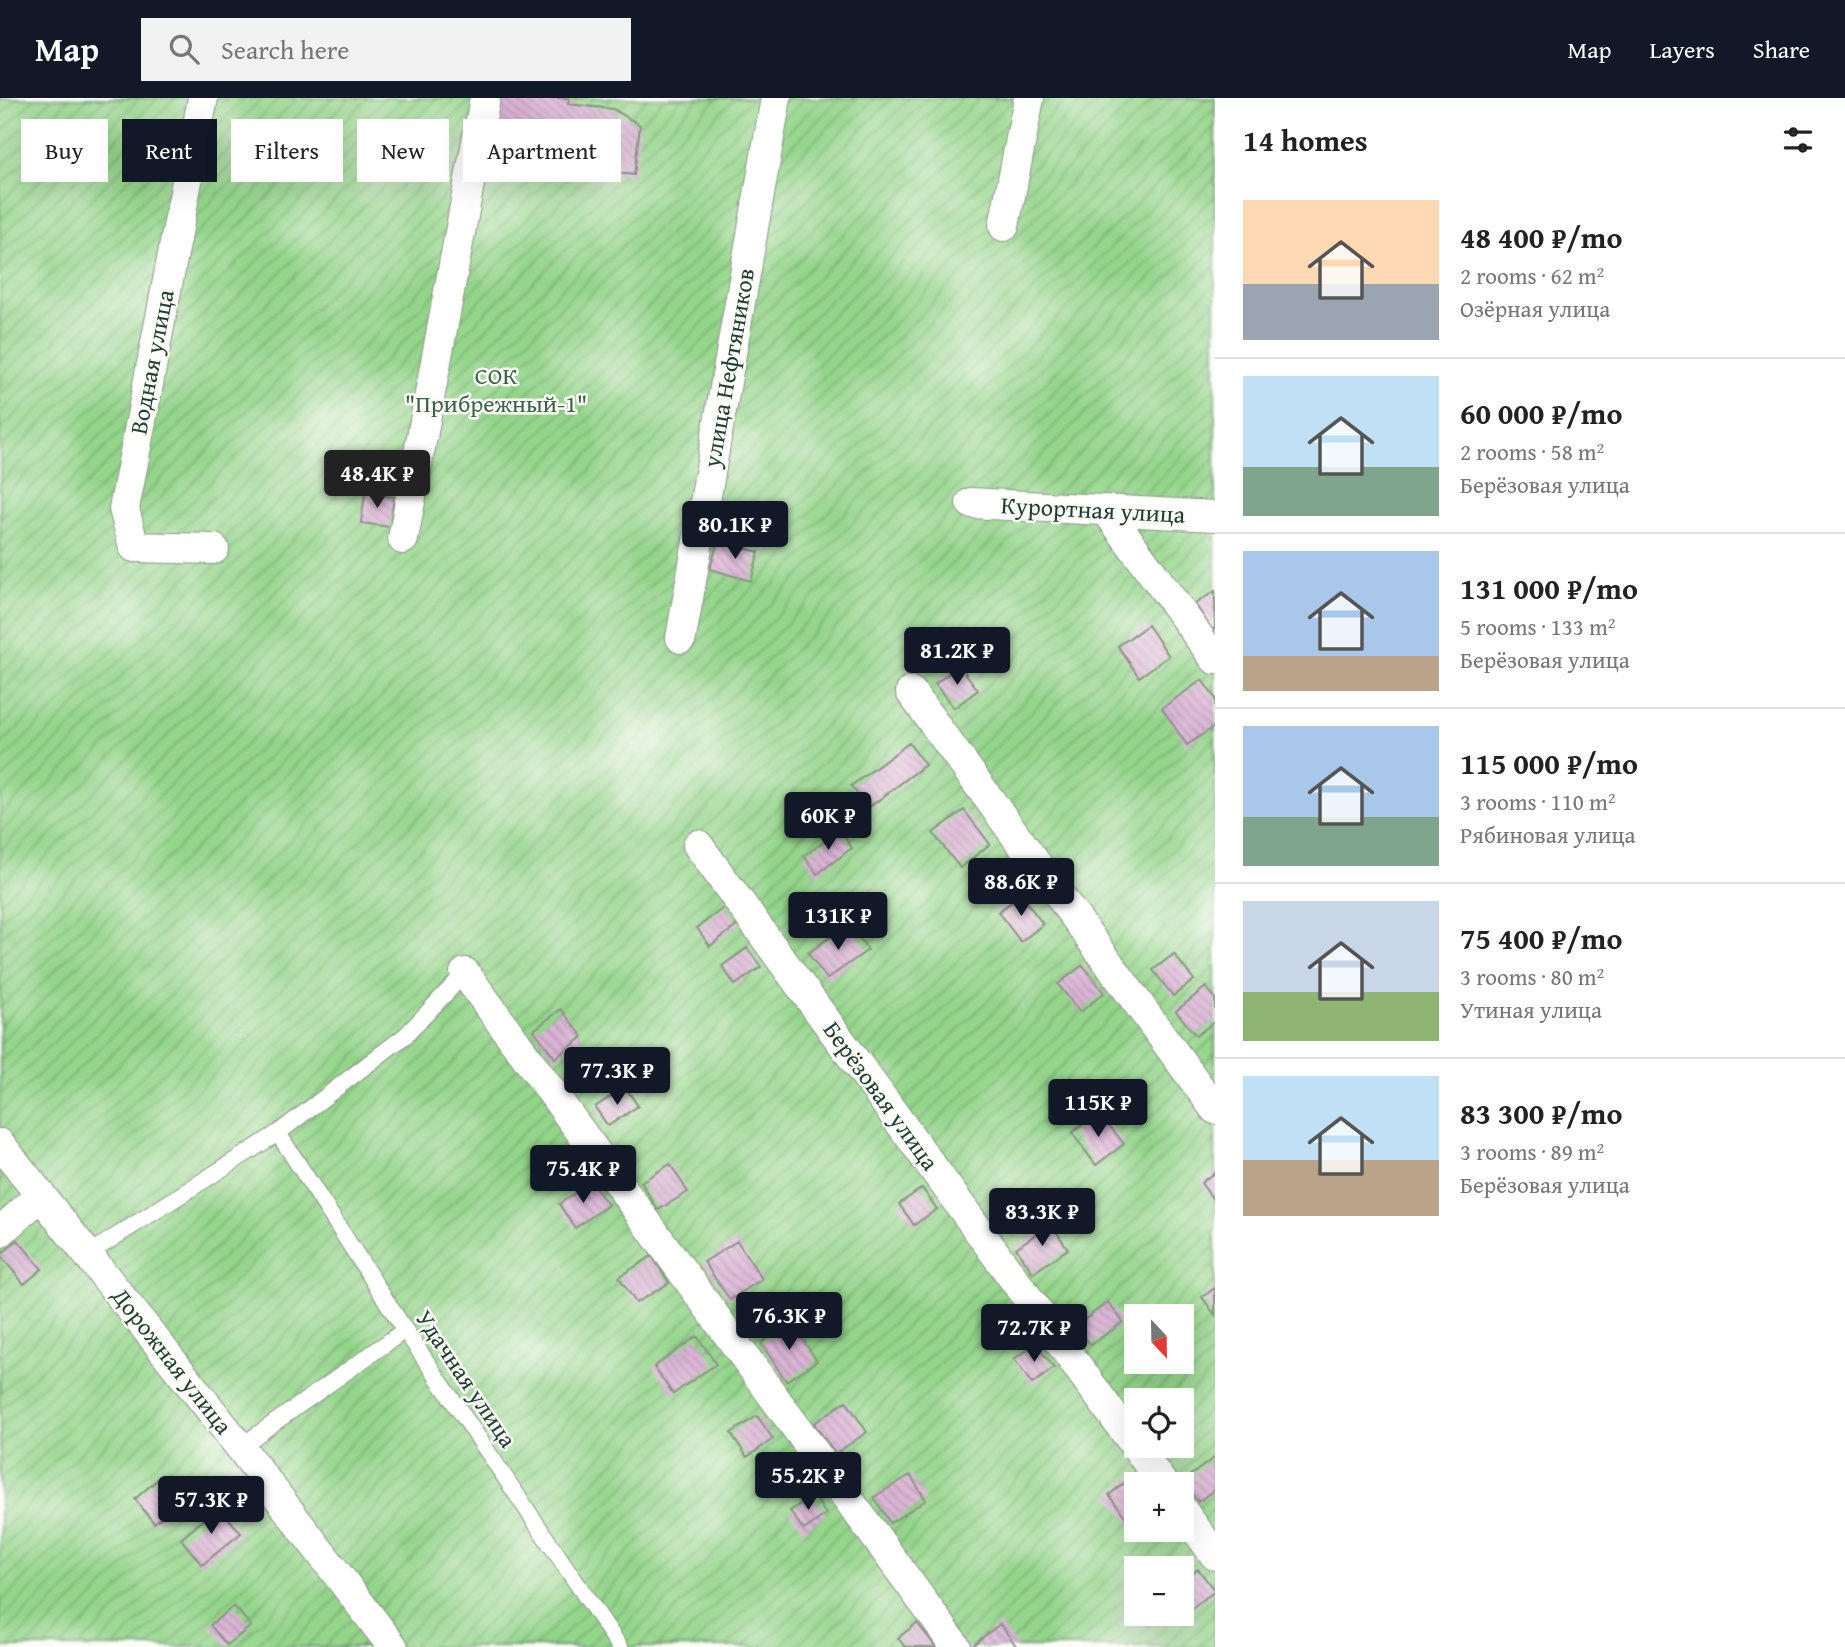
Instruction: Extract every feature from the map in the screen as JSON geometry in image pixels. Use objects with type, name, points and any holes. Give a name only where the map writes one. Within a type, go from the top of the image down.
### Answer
[{"type":"street","name":"Водная улица","points":[[203,98],[124,509],[134,547],[214,549]]},
{"type":"street","points":[[403,539],[485,98]]},
{"type":"street","name":"улица Нефтяников","points":[[681,638],[776,98]]},
{"type":"street","points":[[1004,226],[1029,98]]},
{"type":"street","name":"Курортная улица","points":[[971,503],[1215,516]]},
{"type":"street","points":[[1107,511],[1215,659]]},
{"type":"street","points":[[911,692],[1215,1109]]},
{"type":"street","name":"Берёзовая улица","points":[[698,845],[1154,1472]]},
{"type":"street","points":[[465,973],[956,1647]]},
{"type":"street","name":"Дорожная улица","points":[[0,1144],[240,1447],[393,1647]]},
{"type":"street","points":[[0,1232],[41,1195]]},
{"type":"street","points":[[1194,1527],[1215,1555]]},
{"type":"lane","points":[[88,1254],[278,1133],[406,1035],[465,973]]},
{"type":"lane","name":"Удачная улица","points":[[278,1133],[405,1330],[620,1647]]},
{"type":"lane","points":[[240,1447],[405,1330]]},
{"type":"green space","name":"СОК \"Прибрежный-1\"","points":[[0,98],[1215,98],[1215,1647],[0,1647]]},
{"type":"building","points":[[496,98],[569,98],[568,104],[613,109],[640,125],[634,175],[621,174],[621,119],[494,119]]},
{"type":"building","points":[[365,493],[394,497],[390,527],[361,523]]},
{"type":"building","points":[[718,541],[759,552],[751,581],[710,569]]},
{"type":"building","points":[[1215,591],[1215,628],[1212,630],[1195,604]]},
{"type":"building","points":[[1148,625],[1169,656],[1139,677],[1118,646]]},
{"type":"building","points":[[959,665],[978,690],[954,708],[935,684]]},
{"type":"building","points":[[1202,680],[1215,698],[1215,726],[1187,745],[1162,708]]},
{"type":"building","points":[[909,743],[925,765],[868,808],[851,786]]},
{"type":"building","points":[[964,810],[990,844],[960,868],[933,833]]},
{"type":"building","points":[[840,830],[852,848],[817,874],[804,856]]},
{"type":"building","points":[[1021,895],[1043,924],[1021,942],[998,912]]},
{"type":"building","points":[[726,906],[739,924],[710,946],[697,928]]},
{"type":"building","points":[[849,924],[868,950],[827,979],[808,953]]},
{"type":"building","points":[[747,948],[761,967],[735,985],[722,966]]},
{"type":"building","points":[[1174,954],[1194,980],[1173,996],[1153,970]]},
{"type":"building","points":[[1083,965],[1104,993],[1080,1012],[1058,984]]},
{"type":"building","points":[[1206,987],[1215,998],[1215,1021],[1196,1036],[1176,1011]]},
{"type":"building","points":[[561,1009],[583,1037],[555,1058],[534,1030]]},
{"type":"building","points":[[625,1087],[638,1106],[608,1126],[595,1107]]},
{"type":"building","points":[[1099,1112],[1124,1144],[1096,1165],[1072,1133]]},
{"type":"building","points":[[670,1164],[688,1192],[658,1210],[641,1182]]},
{"type":"building","points":[[1215,1172],[1215,1202],[1201,1183]]},
{"type":"building","points":[[591,1182],[608,1205],[575,1228],[559,1204]]},
{"type":"building","points":[[922,1188],[937,1209],[914,1225],[899,1204]]},
{"type":"building","points":[[1051,1224],[1068,1249],[1033,1273],[1016,1248]]},
{"type":"building","points":[[18,1240],[42,1269],[24,1284],[0,1255]]},
{"type":"building","points":[[737,1241],[762,1279],[730,1300],[704,1262]]},
{"type":"building","points":[[652,1256],[669,1283],[636,1303],[619,1277]]},
{"type":"building","points":[[1215,1288],[1215,1315],[1202,1297]]},
{"type":"building","points":[[1108,1302],[1123,1322],[1091,1345],[1076,1326]]},
{"type":"building","points":[[791,1322],[817,1361],[786,1381],[761,1343]]},
{"type":"building","points":[[697,1336],[716,1364],[673,1394],[654,1367]]},
{"type":"building","points":[[1036,1344],[1054,1368],[1032,1384],[1014,1359]]},
{"type":"building","points":[[846,1401],[867,1432],[835,1454],[814,1423]]},
{"type":"building","points":[[757,1416],[773,1439],[747,1457],[731,1433]]},
{"type":"building","points":[[1215,1457],[1215,1489],[1198,1502],[1194,1496],[1194,1473]]},
{"type":"building","points":[[910,1475],[926,1500],[890,1523],[874,1497]]},
{"type":"building","points":[[158,1479],[178,1504],[154,1523],[135,1499]]},
{"type":"building","points":[[1124,1483],[1124,1515],[1109,1495]]},
{"type":"building","points":[[813,1495],[826,1514],[804,1530],[790,1511]]},
{"type":"building","points":[[219,1507],[241,1533],[202,1565],[181,1539]]},
{"type":"building","points":[[1198,1569],[1215,1591],[1194,1606],[1194,1572]]},
{"type":"building","points":[[234,1606],[251,1626],[227,1645],[210,1625]]},
{"type":"building","points":[[917,1623],[936,1647],[905,1647],[898,1638]]},
{"type":"building","points":[[1000,1624],[1017,1647],[976,1647],[974,1644]]}]
